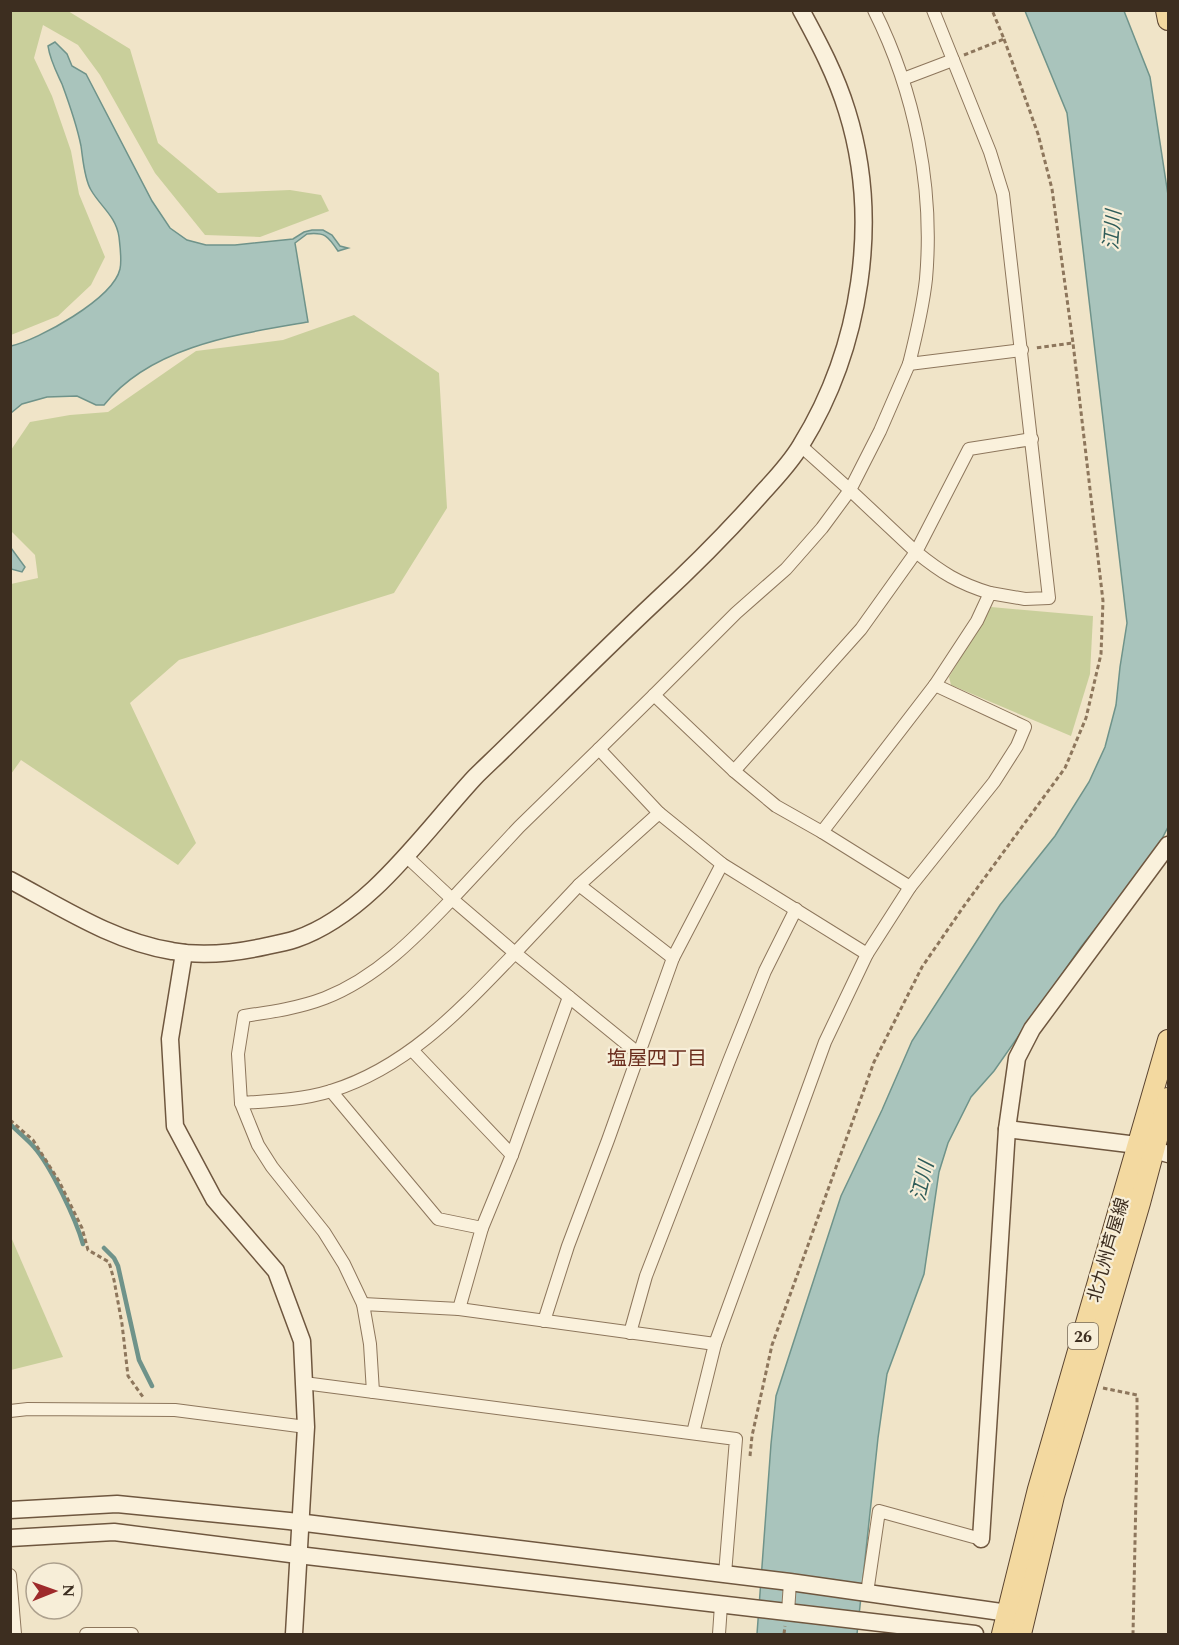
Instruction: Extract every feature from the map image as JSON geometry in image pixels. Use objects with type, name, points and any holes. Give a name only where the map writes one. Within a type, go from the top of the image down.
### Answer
[{"type":"main road","points":[[1166,10],[1168,20]]},
{"type":"main road","name":"北九州芦屋線","points":[[1002,1635],[1038,1489],[1124,1198],[1153,1150],[1168,1040]]},
{"type":"main road","name":"北九州芦屋線","points":[[1021,1635],[1054,1496],[1088,1385],[1168,1098]]},
{"type":"street","points":[[10,880],[117,934],[167,951],[220,954],[297,939],[336,919],[372,890],[406,856],[476,777],[619,636],[728,534],[801,446],[844,354],[858,293],[863,249],[862,188],[858,155],[847,112],[833,72],[801,10]]},
{"type":"street","points":[[373,1392],[370,1344],[363,1304],[344,1264],[324,1232],[272,1167],[258,1144],[241,1103],[238,1054],[243,1016],[292,1008],[326,998],[361,980],[393,958],[420,933],[519,827],[728,621],[786,569],[822,528],[850,490],[880,431],[909,364],[926,280],[928,226],[918,139],[903,79],[891,45],[874,10]]},
{"type":"street","points":[[801,446],[916,552],[943,573],[965,585],[990,593],[1025,598],[1049,598],[1003,194],[990,152],[933,10]]},
{"type":"street","points":[[903,79],[953,60]]},
{"type":"street","points":[[909,364],[1022,350]]},
{"type":"street","points":[[734,771],[861,629],[916,552],[969,449],[1032,439]]},
{"type":"street","points":[[822,832],[936,685],[977,621],[990,593]]},
{"type":"street","points":[[693,1433],[715,1344],[825,1042],[867,954],[910,887],[994,782],[1017,746],[1025,727],[936,685]]},
{"type":"street","points":[[654,695],[734,771],[777,806],[910,887]]},
{"type":"street","points":[[599,749],[659,813],[722,864],[867,954]]},
{"type":"street","points":[[241,1103],[288,1100],[331,1091],[375,1073],[412,1050],[450,1020],[579,885],[659,813]]},
{"type":"street","points":[[867,1593],[879,1511],[981,1539],[1007,1128],[1017,1058],[1032,1029],[1168,845]]},
{"type":"street","points":[[406,856],[515,953],[639,1054]]},
{"type":"street","points":[[544,1321],[568,1246],[673,958],[722,864]]},
{"type":"street","points":[[579,885],[673,958]]},
{"type":"street","points":[[630,1332],[646,1276],[729,1061],[765,971],[796,909]]},
{"type":"street","points":[[184,953],[170,1039],[175,1126],[214,1199],[276,1271],[302,1341],[306,1426],[294,1635]]},
{"type":"street","points":[[459,1309],[482,1228],[512,1155],[569,997]]},
{"type":"street","points":[[412,1050],[512,1155]]},
{"type":"street","points":[[331,1091],[438,1219],[482,1228]]},
{"type":"street","points":[[1007,1128],[1153,1150]]},
{"type":"street","points":[[363,1304],[459,1309],[715,1344]]},
{"type":"street","points":[[304,1383],[736,1439],[725,1574]]},
{"type":"street","points":[[10,1411],[28,1409],[176,1410],[306,1426]]},
{"type":"street","points":[[10,1510],[117,1504],[301,1523],[725,1574],[1008,1613]]},
{"type":"street","points":[[10,1538],[114,1532],[975,1635]]},
{"type":"street","points":[[10,1575],[15,1635]]},
{"type":"street","points":[[788,1612],[790,1582]]},
{"type":"street","points":[[719,1635],[721,1605]]},
{"type":"street","points":[[86,1635],[132,1635]]},
{"type":"path","points":[[749,1460],[772,1345],[874,1062],[922,967],[1065,768],[1086,718],[1101,654],[1103,601],[1073,343],[1052,189],[1038,134],[992,10]]},
{"type":"path","points":[[953,60],[1004,39]]},
{"type":"path","points":[[1022,350],[1073,343]]},
{"type":"path","points":[[10,1120],[33,1140],[59,1181],[82,1228],[88,1250],[108,1262],[114,1280],[122,1324],[128,1376],[153,1410]]},
{"type":"path","points":[[1088,1385],[1137,1395],[1133,1635]]},
{"type":"green space","points":[[11,10],[68,11],[130,49],[158,143],[218,193],[290,190],[321,195],[329,211],[260,237],[205,235],[155,173],[100,75],[78,45],[43,25],[34,58],[52,96],[71,151],[79,194],[105,257],[91,285],[58,316],[11,335]]},
{"type":"green space","points":[[354,315],[439,373],[447,508],[394,593],[179,660],[130,703],[196,843],[178,865],[21,760],[11,774],[11,584],[38,578],[35,555],[11,531],[11,450],[30,422],[70,415],[108,412],[196,351],[283,340]]},
{"type":"green space","points":[[991,607],[1093,616],[1090,674],[1071,736],[951,685],[949,677]]},
{"type":"green space","points":[[11,1237],[63,1357],[10,1370]]},
{"type":"water","name":"江川","points":[[1025,11],[1124,11],[1150,77],[1168,195],[1168,827],[1154,854],[1081,947],[994,1071],[971,1097],[948,1143],[939,1172],[924,1274],[887,1374],[857,1634],[757,1634],[776,1396],[841,1196],[912,1041],[1000,905],[1055,836],[1089,782],[1105,747],[1116,705],[1127,623],[1067,113]]},
{"type":"water","points":[[55,42],[67,54],[72,66],[86,74],[152,201],[170,228],[187,240],[206,245],[235,245],[293,239],[304,232],[323,230],[332,235],[340,246],[348,248],[338,251],[329,239],[318,234],[307,234],[295,243],[308,322],[225,338],[171,356],[146,369],[123,385],[104,405],[96,405],[77,396],[47,397],[22,404],[11,413],[11,346],[56,327],[90,305],[114,281],[121,265],[119,237],[115,223],[89,185],[75,123],[50,56],[48,46]]},
{"type":"water","points":[[11,548],[25,567],[22,572],[11,569]]},
{"type":"waterway","points":[[10,1124],[34,1147],[48,1167],[69,1208],[83,1244]]},
{"type":"waterway","points":[[104,1248],[118,1266],[139,1360],[152,1386]]},
{"type":"district","name":"塩屋四丁目","points":[[657,1058]]}]
